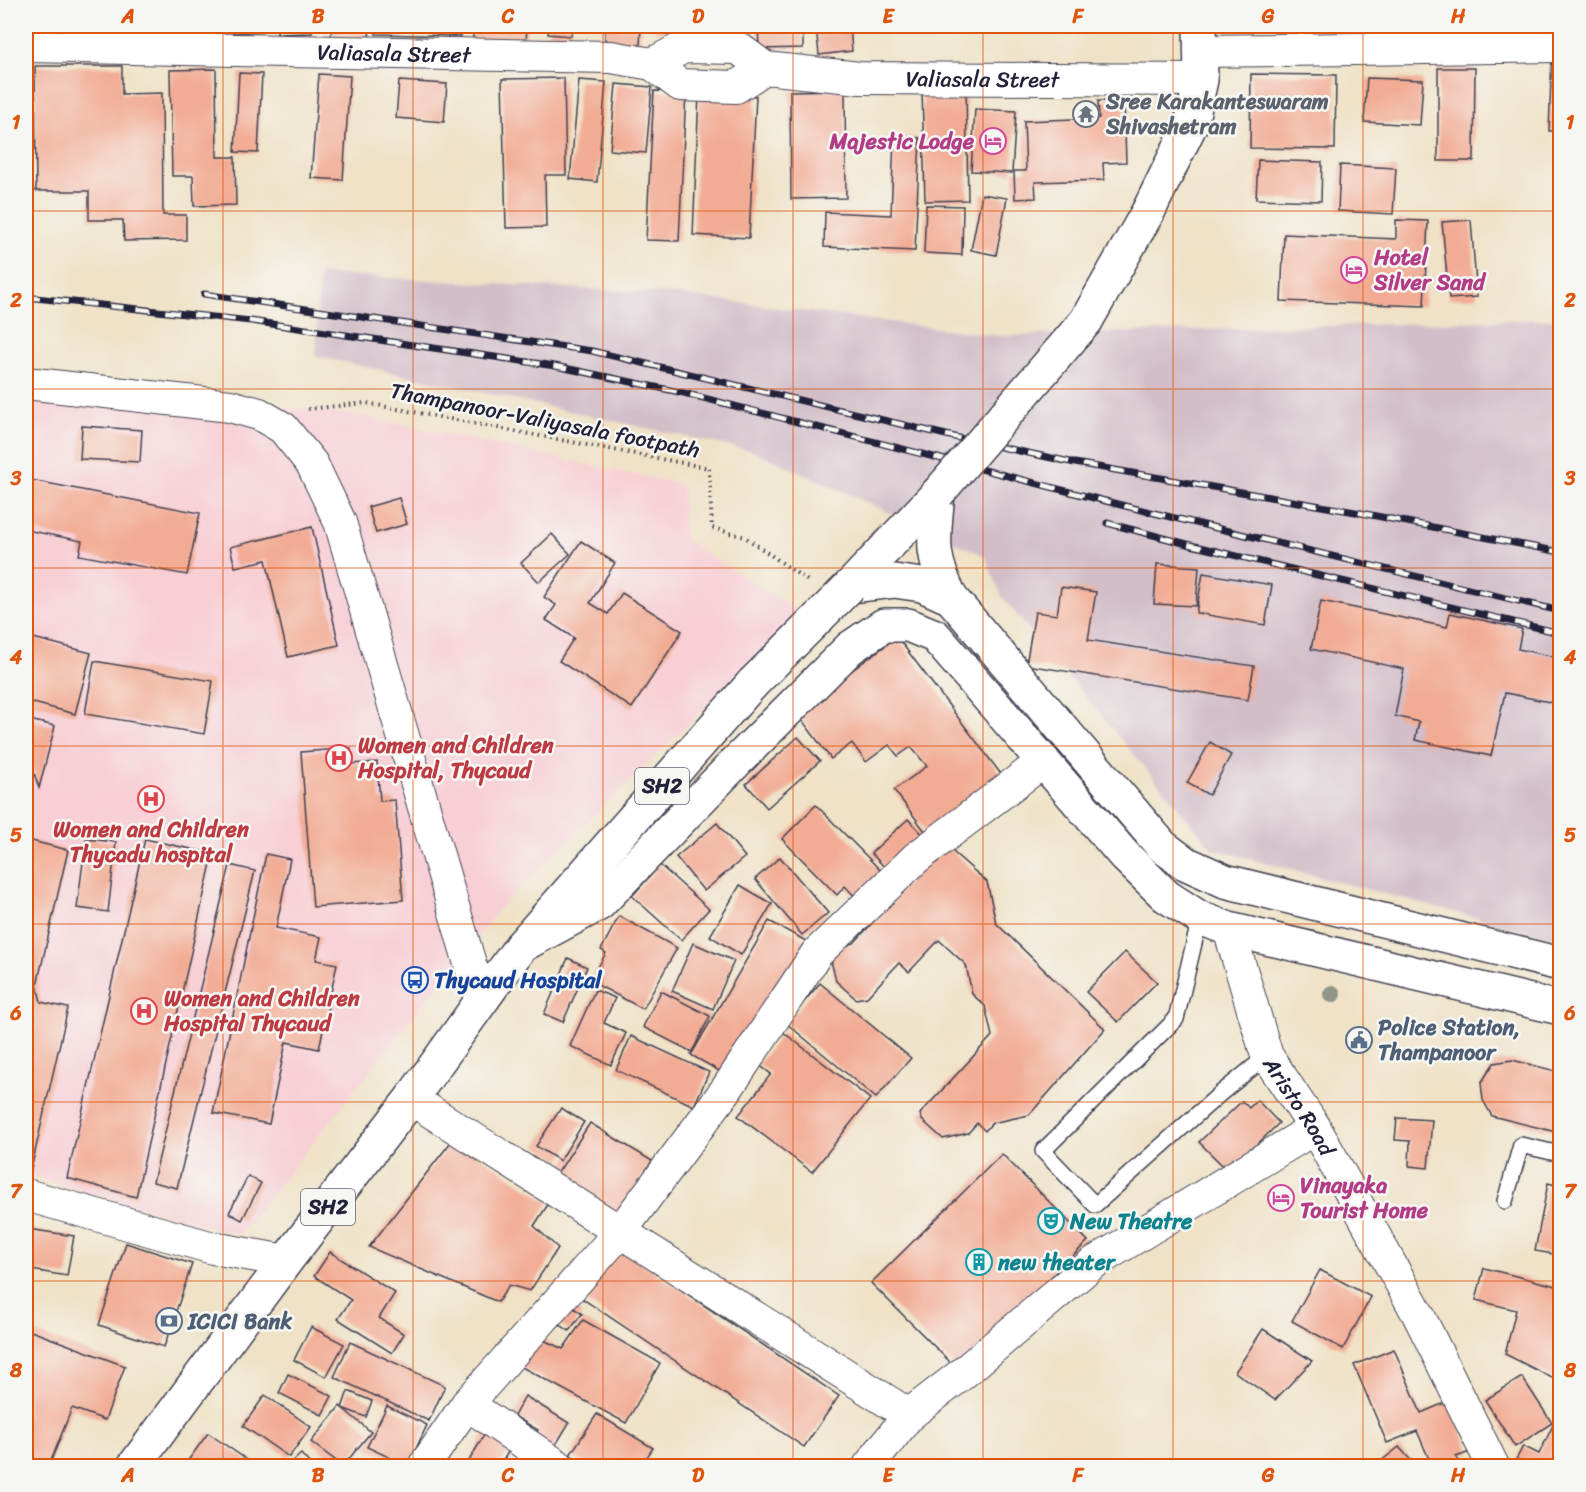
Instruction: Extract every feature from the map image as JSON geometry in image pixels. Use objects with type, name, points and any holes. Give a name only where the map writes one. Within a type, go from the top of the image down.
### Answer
[{"type":"main road","points":[[1200,52],[1191,124],[1149,210],[1086,321],[938,493],[933,547],[939,574],[951,598],[1162,846],[1185,863],[1224,881],[1560,964]]},
{"type":"main road","name":"SH2","points":[[134,1467],[286,1261],[411,1099],[521,946],[753,683],[938,493]]},
{"type":"main road","points":[[843,593],[894,581],[922,585],[951,598]]},
{"type":"main road","points":[[521,946],[599,904],[850,648],[884,625],[908,625],[935,636],[1124,855],[1166,896],[1215,923],[1560,1008]]},
{"type":"street","points":[[739,37],[765,68],[736,87],[702,86],[680,85],[652,64],[684,47],[739,37]]},
{"type":"street","name":"Valiasala Street","points":[[26,46],[611,57],[652,64]]},
{"type":"street","name":"Valiasala Street","points":[[765,68],[860,78],[1200,52],[1560,46]]},
{"type":"street","points":[[26,382],[230,406],[259,414],[283,428],[312,464],[340,522],[481,1001]]},
{"type":"street","points":[[424,1467],[467,1404],[620,1232],[726,1090],[817,953],[916,858],[1044,760]]},
{"type":"street","name":"Aristo Road","points":[[1215,923],[1267,1056],[1315,1128],[1418,1314],[1493,1467]]},
{"type":"street","points":[[411,1099],[909,1415]]},
{"type":"street","points":[[869,1467],[909,1415],[962,1374],[1092,1264],[1315,1128]]},
{"type":"street","points":[[26,1196],[213,1248],[286,1261]]},
{"type":"street","points":[[467,1404],[558,1467]]},
{"type":"lane","points":[[1215,923],[1176,1019],[1042,1150],[1095,1205],[1221,1093],[1267,1056]]},
{"type":"lane","points":[[1505,1201],[1521,1145],[1560,1154]]},
{"type":"path","name":"Thampanoor-Valiyasala footpath","points":[[259,414],[366,403],[710,468],[712,528],[745,537],[843,593]]},
{"type":"shaded area","points":[[319,274],[672,294],[999,336],[1560,319],[1560,940],[1213,849],[1002,597],[985,556],[756,452],[316,356]]},
{"type":"shaded area","name":"Women and Children Hospital, Thycaud","points":[[26,378],[363,416],[682,485],[684,539],[802,614],[505,902],[239,1235],[26,1175]]},
{"type":"building","points":[[79,26],[79,29],[45,27]]},
{"type":"building","points":[[233,26],[264,26],[264,31],[234,33]]},
{"type":"building","points":[[277,26],[312,26],[312,33],[277,34]]},
{"type":"building","points":[[332,26],[370,26],[369,39],[331,37]]},
{"type":"building","points":[[376,26],[461,26],[461,36],[376,34]]},
{"type":"building","points":[[473,26],[527,26],[526,43],[473,41]]},
{"type":"building","points":[[549,26],[572,26],[571,36],[548,34]]},
{"type":"building","points":[[605,26],[641,26],[640,46],[605,43]]},
{"type":"building","points":[[656,26],[716,26],[716,33],[655,31]]},
{"type":"building","points":[[758,26],[803,26],[803,48],[759,49]]},
{"type":"building","points":[[816,26],[850,26],[852,51],[819,55]]},
{"type":"building","points":[[1369,26],[1419,26],[1419,29],[1369,30]]},
{"type":"building","points":[[1484,26],[1513,26],[1513,27],[1485,31]]},
{"type":"building","points":[[1552,54],[1560,54],[1560,131],[1549,131]]},
{"type":"building","points":[[35,66],[122,66],[122,94],[162,93],[163,215],[186,215],[186,240],[124,241],[123,220],[89,220],[89,191],[36,191]]},
{"type":"building","points":[[1438,68],[1475,68],[1474,161],[1438,161]]},
{"type":"building","points":[[216,69],[217,157],[235,157],[236,205],[194,206],[193,176],[172,176],[170,70]]},
{"type":"building","points":[[239,73],[262,74],[258,153],[235,152]]},
{"type":"building","points":[[319,74],[350,76],[343,180],[311,178]]},
{"type":"building","points":[[1251,74],[1336,75],[1335,149],[1250,148]]},
{"type":"building","points":[[564,78],[566,175],[545,175],[546,227],[506,228],[502,79]]},
{"type":"building","points":[[1367,78],[1423,80],[1420,125],[1364,122]]},
{"type":"building","points":[[579,80],[606,82],[597,182],[570,179]]},
{"type":"building","points":[[399,81],[447,84],[444,122],[396,118]]},
{"type":"building","points":[[616,84],[652,87],[646,153],[610,150]]},
{"type":"building","points":[[966,88],[968,200],[925,201],[922,89]]},
{"type":"building","points":[[845,90],[846,198],[791,199],[790,91]]},
{"type":"building","points":[[654,91],[686,92],[679,241],[646,240]]},
{"type":"building","points":[[699,93],[756,96],[749,238],[693,235]]},
{"type":"building","points":[[1098,101],[1124,101],[1126,162],[1103,163],[1104,180],[1035,182],[1036,198],[1015,199],[1014,171],[1026,171],[1024,121],[1099,118]]},
{"type":"building","name":"Majestic Lodge","points":[[975,109],[1016,111],[1012,173],[971,171]]},
{"type":"building","points":[[894,137],[920,138],[915,251],[824,247],[825,212],[891,215]]},
{"type":"building","points":[[1258,160],[1322,162],[1321,201],[1256,199]]},
{"type":"building","points":[[1340,165],[1396,168],[1393,214],[1338,211]]},
{"type":"building","points":[[982,194],[1007,198],[996,255],[971,250]]},
{"type":"building","points":[[926,205],[963,206],[962,255],[924,253]]},
{"type":"building","name":"Hotel Silver Sand","points":[[1396,220],[1428,221],[1424,306],[1281,301],[1284,234],[1396,239]]},
{"type":"building","points":[[1471,220],[1477,297],[1449,299],[1442,222]]},
{"type":"building","points":[[82,426],[142,430],[140,462],[80,459]]},
{"type":"building","points":[[26,479],[200,513],[187,575],[79,555],[82,541],[26,530]]},
{"type":"building","points":[[399,498],[407,524],[376,533],[368,507]]},
{"type":"building","points":[[312,527],[339,645],[288,657],[266,560],[235,567],[230,547]]},
{"type":"building","points":[[552,534],[570,554],[539,582],[521,563]]},
{"type":"building","points":[[581,541],[615,563],[590,603],[608,614],[622,593],[682,631],[632,708],[559,661],[574,638],[546,620],[556,605],[544,597]]},
{"type":"building","points":[[1157,564],[1199,567],[1196,606],[1154,604]]},
{"type":"building","points":[[1203,573],[1272,585],[1265,625],[1196,613]]},
{"type":"building","points":[[1061,587],[1096,592],[1088,640],[1254,666],[1248,700],[1026,665],[1035,612],[1057,615]]},
{"type":"building","points":[[1321,601],[1447,627],[1450,613],[1522,629],[1518,649],[1560,658],[1560,704],[1505,693],[1491,756],[1415,740],[1419,722],[1395,716],[1404,669],[1311,649]]},
{"type":"building","points":[[26,636],[91,653],[75,714],[26,701]]},
{"type":"building","points":[[897,637],[1007,782],[931,839],[894,790],[927,766],[911,747],[898,756],[889,745],[866,762],[852,743],[831,759],[796,712]]},
{"type":"building","points":[[94,661],[213,681],[204,734],[85,714]]},
{"type":"building","points":[[26,719],[55,726],[39,788],[32,767],[26,789]]},
{"type":"building","points":[[798,737],[820,761],[767,808],[746,784]]},
{"type":"building","points":[[1210,742],[1231,755],[1209,795],[1187,783]]},
{"type":"building","points":[[351,748],[351,764],[377,762],[380,801],[395,800],[403,900],[313,907],[301,752]]},
{"type":"building","points":[[816,805],[888,878],[862,904],[845,886],[837,895],[782,839]]},
{"type":"building","points":[[908,819],[928,840],[891,874],[871,853]]},
{"type":"building","points":[[717,823],[745,857],[704,891],[676,857]]},
{"type":"building","points":[[86,839],[116,842],[108,912],[77,908]]},
{"type":"building","name":"Women and Children Hospital Thycaud","points":[[145,839],[205,852],[206,849],[214,850],[136,1197],[67,1178]]},
{"type":"building","points":[[32,841],[68,850],[37,985],[41,1002],[68,1008],[29,1178],[26,1178],[26,858],[28,858]]},
{"type":"building","points":[[944,844],[987,882],[996,923],[1105,1029],[1029,1115],[992,1123],[985,1131],[977,1123],[968,1133],[943,1139],[922,1120],[920,1114],[992,1036],[985,1006],[972,994],[966,965],[939,940],[909,972],[899,963],[867,997],[856,999],[836,981],[828,948],[854,943]]},
{"type":"building","points":[[266,854],[290,859],[276,928],[321,937],[316,960],[337,964],[319,1049],[286,1042],[269,1124],[213,1113]]},
{"type":"building","points":[[780,857],[828,913],[802,935],[755,879]]},
{"type":"building","points":[[230,865],[255,871],[177,1188],[153,1182]]},
{"type":"building","points":[[660,865],[709,909],[681,940],[632,896]]},
{"type":"building","points":[[740,885],[772,904],[741,955],[710,936]]},
{"type":"building","points":[[619,916],[677,948],[643,1009],[590,981],[606,953],[601,950]]},
{"type":"building","points":[[769,921],[808,942],[730,1077],[691,1055]]},
{"type":"building","points":[[693,943],[734,961],[713,1009],[672,991]]},
{"type":"building","points":[[1125,952],[1157,982],[1118,1022],[1086,992]]},
{"type":"building","points":[[568,958],[587,967],[563,1022],[544,1014]]},
{"type":"building","points":[[820,983],[911,1058],[876,1098],[786,1023]]},
{"type":"building","points":[[595,990],[615,998],[604,1023],[626,1033],[611,1065],[570,1046]]},
{"type":"building","points":[[661,991],[710,1016],[692,1052],[643,1027]]},
{"type":"building","points":[[783,1032],[870,1099],[812,1172],[738,1116],[771,1074],[758,1064]]},
{"type":"building","points":[[631,1036],[709,1072],[694,1106],[616,1070]]},
{"type":"building","points":[[1512,1060],[1560,1072],[1560,1133],[1492,1116],[1483,1100],[1481,1083],[1494,1063]]},
{"type":"building","points":[[1257,1100],[1279,1123],[1229,1172],[1199,1142],[1242,1101],[1249,1108]]},
{"type":"building","points":[[561,1108],[584,1122],[560,1161],[536,1146]]},
{"type":"building","points":[[1397,1118],[1432,1120],[1428,1168],[1409,1166],[1410,1141],[1395,1140]]},
{"type":"building","points":[[590,1123],[652,1161],[619,1213],[557,1174]]},
{"type":"building","points":[[454,1138],[549,1203],[534,1226],[558,1248],[530,1291],[509,1285],[498,1302],[369,1247]]},
{"type":"building","name":"new theater","points":[[1002,1154],[1088,1241],[957,1369],[871,1283]]},
{"type":"building","points":[[248,1176],[261,1183],[242,1220],[229,1213]]},
{"type":"building","points":[[1548,1183],[1560,1186],[1560,1255],[1535,1251]]},
{"type":"building","points":[[28,1229],[74,1236],[67,1276],[26,1269]]},
{"type":"building","points":[[126,1243],[192,1264],[164,1347],[99,1325]]},
{"type":"building","points":[[613,1244],[839,1396],[804,1447],[577,1295]]},
{"type":"building","points":[[330,1252],[395,1293],[379,1318],[404,1334],[392,1353],[338,1319],[351,1300],[314,1276]]},
{"type":"building","points":[[1484,1268],[1560,1287],[1560,1382],[1505,1354],[1516,1310],[1476,1300]]},
{"type":"building","points":[[1320,1270],[1371,1297],[1343,1349],[1292,1321]]},
{"type":"building","points":[[564,1301],[582,1314],[569,1331],[551,1318]]},
{"type":"building","points":[[583,1320],[660,1363],[626,1423],[518,1365],[539,1338],[563,1349]]},
{"type":"building","points":[[311,1327],[344,1344],[326,1377],[294,1360]]},
{"type":"building","points":[[1263,1329],[1312,1361],[1275,1400],[1235,1372]]},
{"type":"building","points":[[31,1331],[125,1366],[105,1420],[72,1408],[49,1466],[26,1466],[26,1344]]},
{"type":"building","points":[[350,1342],[445,1386],[429,1421],[334,1377]]},
{"type":"building","points":[[1394,1349],[1421,1413],[1449,1401],[1470,1452],[1456,1457],[1460,1466],[1432,1466],[1417,1431],[1387,1443],[1354,1365]]},
{"type":"building","points":[[288,1374],[332,1396],[322,1415],[279,1393]]},
{"type":"building","points":[[1522,1377],[1552,1423],[1515,1447],[1485,1400]]},
{"type":"building","points":[[348,1391],[372,1401],[366,1417],[342,1408]]},
{"type":"building","points":[[265,1395],[311,1427],[289,1457],[243,1426]]},
{"type":"building","points":[[525,1396],[569,1423],[549,1456],[529,1444],[538,1430],[514,1416]]},
{"type":"building","points":[[340,1406],[371,1432],[343,1466],[311,1442]]},
{"type":"building","points":[[387,1406],[427,1425],[408,1466],[367,1447]]},
{"type":"building","points":[[1560,1411],[1560,1466],[1513,1466],[1523,1446],[1539,1454]]},
{"type":"building","points":[[597,1414],[653,1448],[641,1466],[588,1466],[570,1455]]},
{"type":"building","points":[[487,1430],[513,1444],[501,1464],[506,1466],[466,1466]]},
{"type":"building","points":[[208,1433],[256,1466],[184,1466]]},
{"type":"building","points":[[1399,1447],[1416,1466],[1376,1465]]},
{"type":"building","points":[[301,1454],[312,1466],[287,1466]]},
{"type":"railway","points":[[204,294],[592,351],[963,439],[1075,463],[1361,513],[1560,552]]},
{"type":"railway","points":[[26,297],[251,321],[555,366],[684,393],[1121,505],[1560,611]]},
{"type":"railway","points":[[1107,523],[1560,633]]},
{"type":"place","name":"Sree Karakanteswaram Shivashetram","points":[[1086,114]]},
{"type":"place","name":"Majestic Lodge","points":[[993,141]]},
{"type":"place","name":"Hotel Silver Sand","points":[[1354,270]]},
{"type":"place","name":"Women and Children Hospital, Thycaud","points":[[339,758]]},
{"type":"place","name":"Women and Children Thycadu hospital","points":[[151,799]]},
{"type":"place","name":"Thycaud Hospital","points":[[415,980]]},
{"type":"place","name":"Women and Children Hospital Thycaud","points":[[144,1011]]},
{"type":"place","name":"Police Station, Thampanoor","points":[[1359,1040]]},
{"type":"place","name":"Vinayaka Tourist Home","points":[[1281,1198]]},
{"type":"place","name":"New Theatre","points":[[1051,1221]]},
{"type":"place","name":"new theater","points":[[979,1262]]},
{"type":"place","name":"ICICI Bank","points":[[169,1321]]}]
